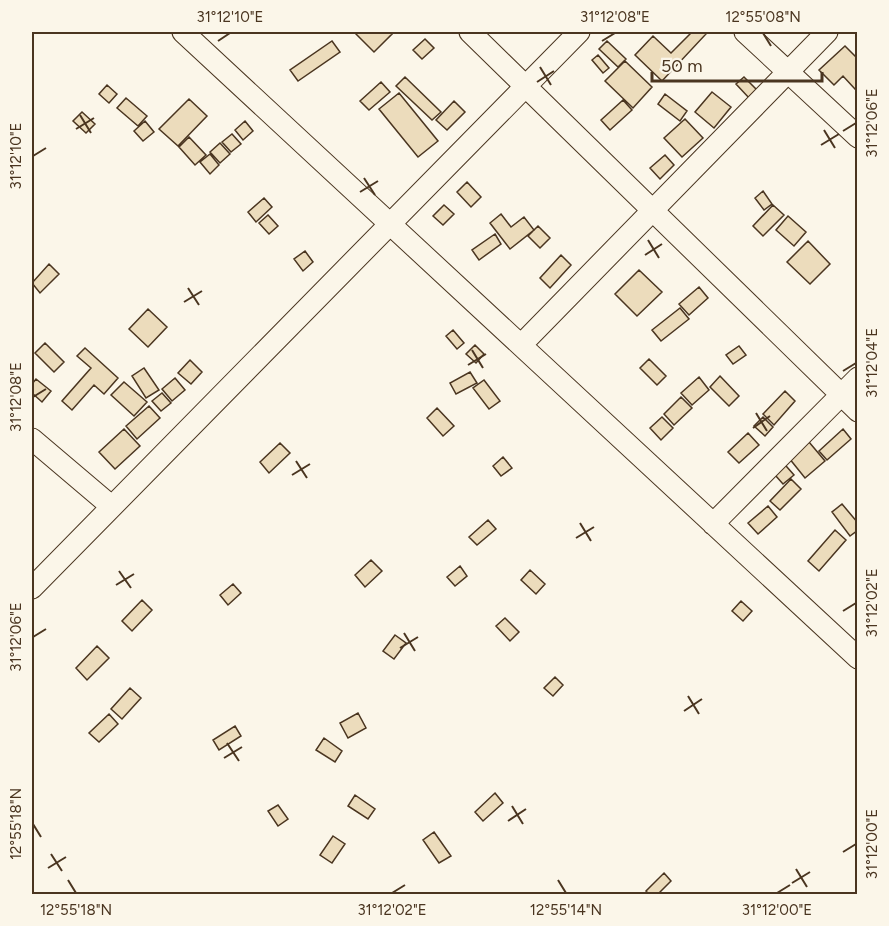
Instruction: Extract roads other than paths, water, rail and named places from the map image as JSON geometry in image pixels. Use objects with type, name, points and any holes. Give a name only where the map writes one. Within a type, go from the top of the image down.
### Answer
[{"type":"street","points":[[183,32],[858,658]]},
{"type":"street","points":[[470,32],[858,411]]},
{"type":"street","points":[[32,588],[579,32]]},
{"type":"street","points":[[745,32],[858,136]]},
{"type":"street","points":[[521,345],[827,32]]},
{"type":"street","points":[[713,524],[858,378]]},
{"type":"street","points":[[32,439],[111,506]]}]
